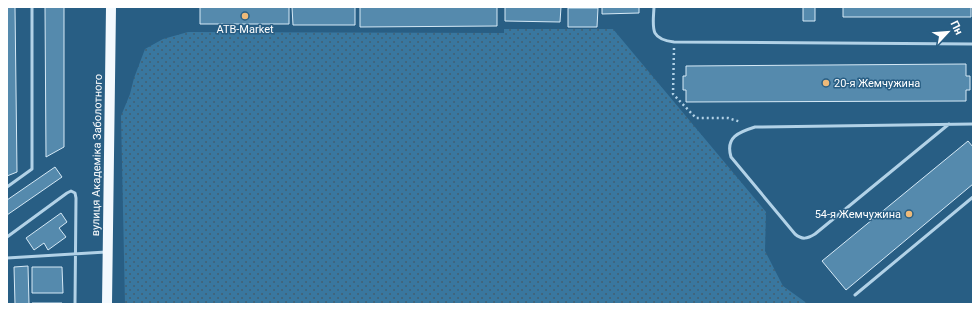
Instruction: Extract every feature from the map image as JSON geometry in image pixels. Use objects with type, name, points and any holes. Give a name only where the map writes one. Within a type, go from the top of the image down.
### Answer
[{"type":"main road","name":"вулиця Академіка Заболотного","points":[[107,304],[111,7]]},
{"type":"lane","points":[[7,187],[32,169],[32,7]]},
{"type":"lane","points":[[654,7],[653,30],[663,41],[973,44]]},
{"type":"lane","points":[[949,124],[815,234],[804,239],[795,234],[731,157],[729,147],[738,133],[755,127],[949,124],[973,124]]},
{"type":"lane","points":[[7,237],[67,193],[73,192],[76,195],[76,304]]},
{"type":"lane","points":[[855,295],[973,197]]},
{"type":"lane","points":[[7,258],[107,252]]},
{"type":"path","points":[[674,42],[673,94],[682,104],[696,118],[728,118],[755,127]]},
{"type":"shaded area","points":[[504,29],[613,29],[766,212],[765,251],[783,286],[808,304],[125,304],[121,116],[145,49],[163,39],[188,32],[504,33]]},
{"type":"building","points":[[7,7],[15,7],[17,172],[7,176]]},
{"type":"building","points":[[45,7],[64,7],[64,147],[46,157]]},
{"type":"building","name":"ATB-Market","points":[[200,7],[289,7],[289,24],[200,24]]},
{"type":"building","points":[[292,7],[355,7],[355,25],[293,25]]},
{"type":"building","points":[[360,7],[497,7],[497,26],[360,27]]},
{"type":"building","points":[[505,7],[561,7],[560,22],[505,21]]},
{"type":"building","points":[[602,7],[639,7],[639,13],[602,14]]},
{"type":"building","points":[[803,7],[815,7],[815,21],[803,21]]},
{"type":"building","points":[[843,7],[971,7],[971,17],[843,17]]},
{"type":"building","points":[[568,8],[598,8],[597,27],[568,27]]},
{"type":"building","name":"20-я Жемчужина","points":[[966,64],[966,76],[970,76],[970,90],[966,90],[966,101],[686,102],[686,90],[683,90],[683,76],[686,76],[686,66]]},
{"type":"building","name":"54-я Жемчужина","points":[[968,141],[973,147],[973,184],[846,290],[822,261]]},
{"type":"building","points":[[55,167],[62,177],[7,215],[7,200]]},
{"type":"building","points":[[61,213],[67,222],[59,228],[66,237],[48,250],[44,243],[34,250],[26,238]]},
{"type":"building","points":[[28,266],[29,304],[15,304],[14,267]]},
{"type":"building","points":[[32,267],[62,267],[63,293],[32,293]]},
{"type":"building","points":[[62,303],[62,304],[32,304]]},
{"type":"place","name":"ATB-Market","points":[[245,16]]},
{"type":"place","name":"20-я Жемчужина","points":[[826,83]]},
{"type":"place","name":"54-я Жемчужина","points":[[909,214]]}]
